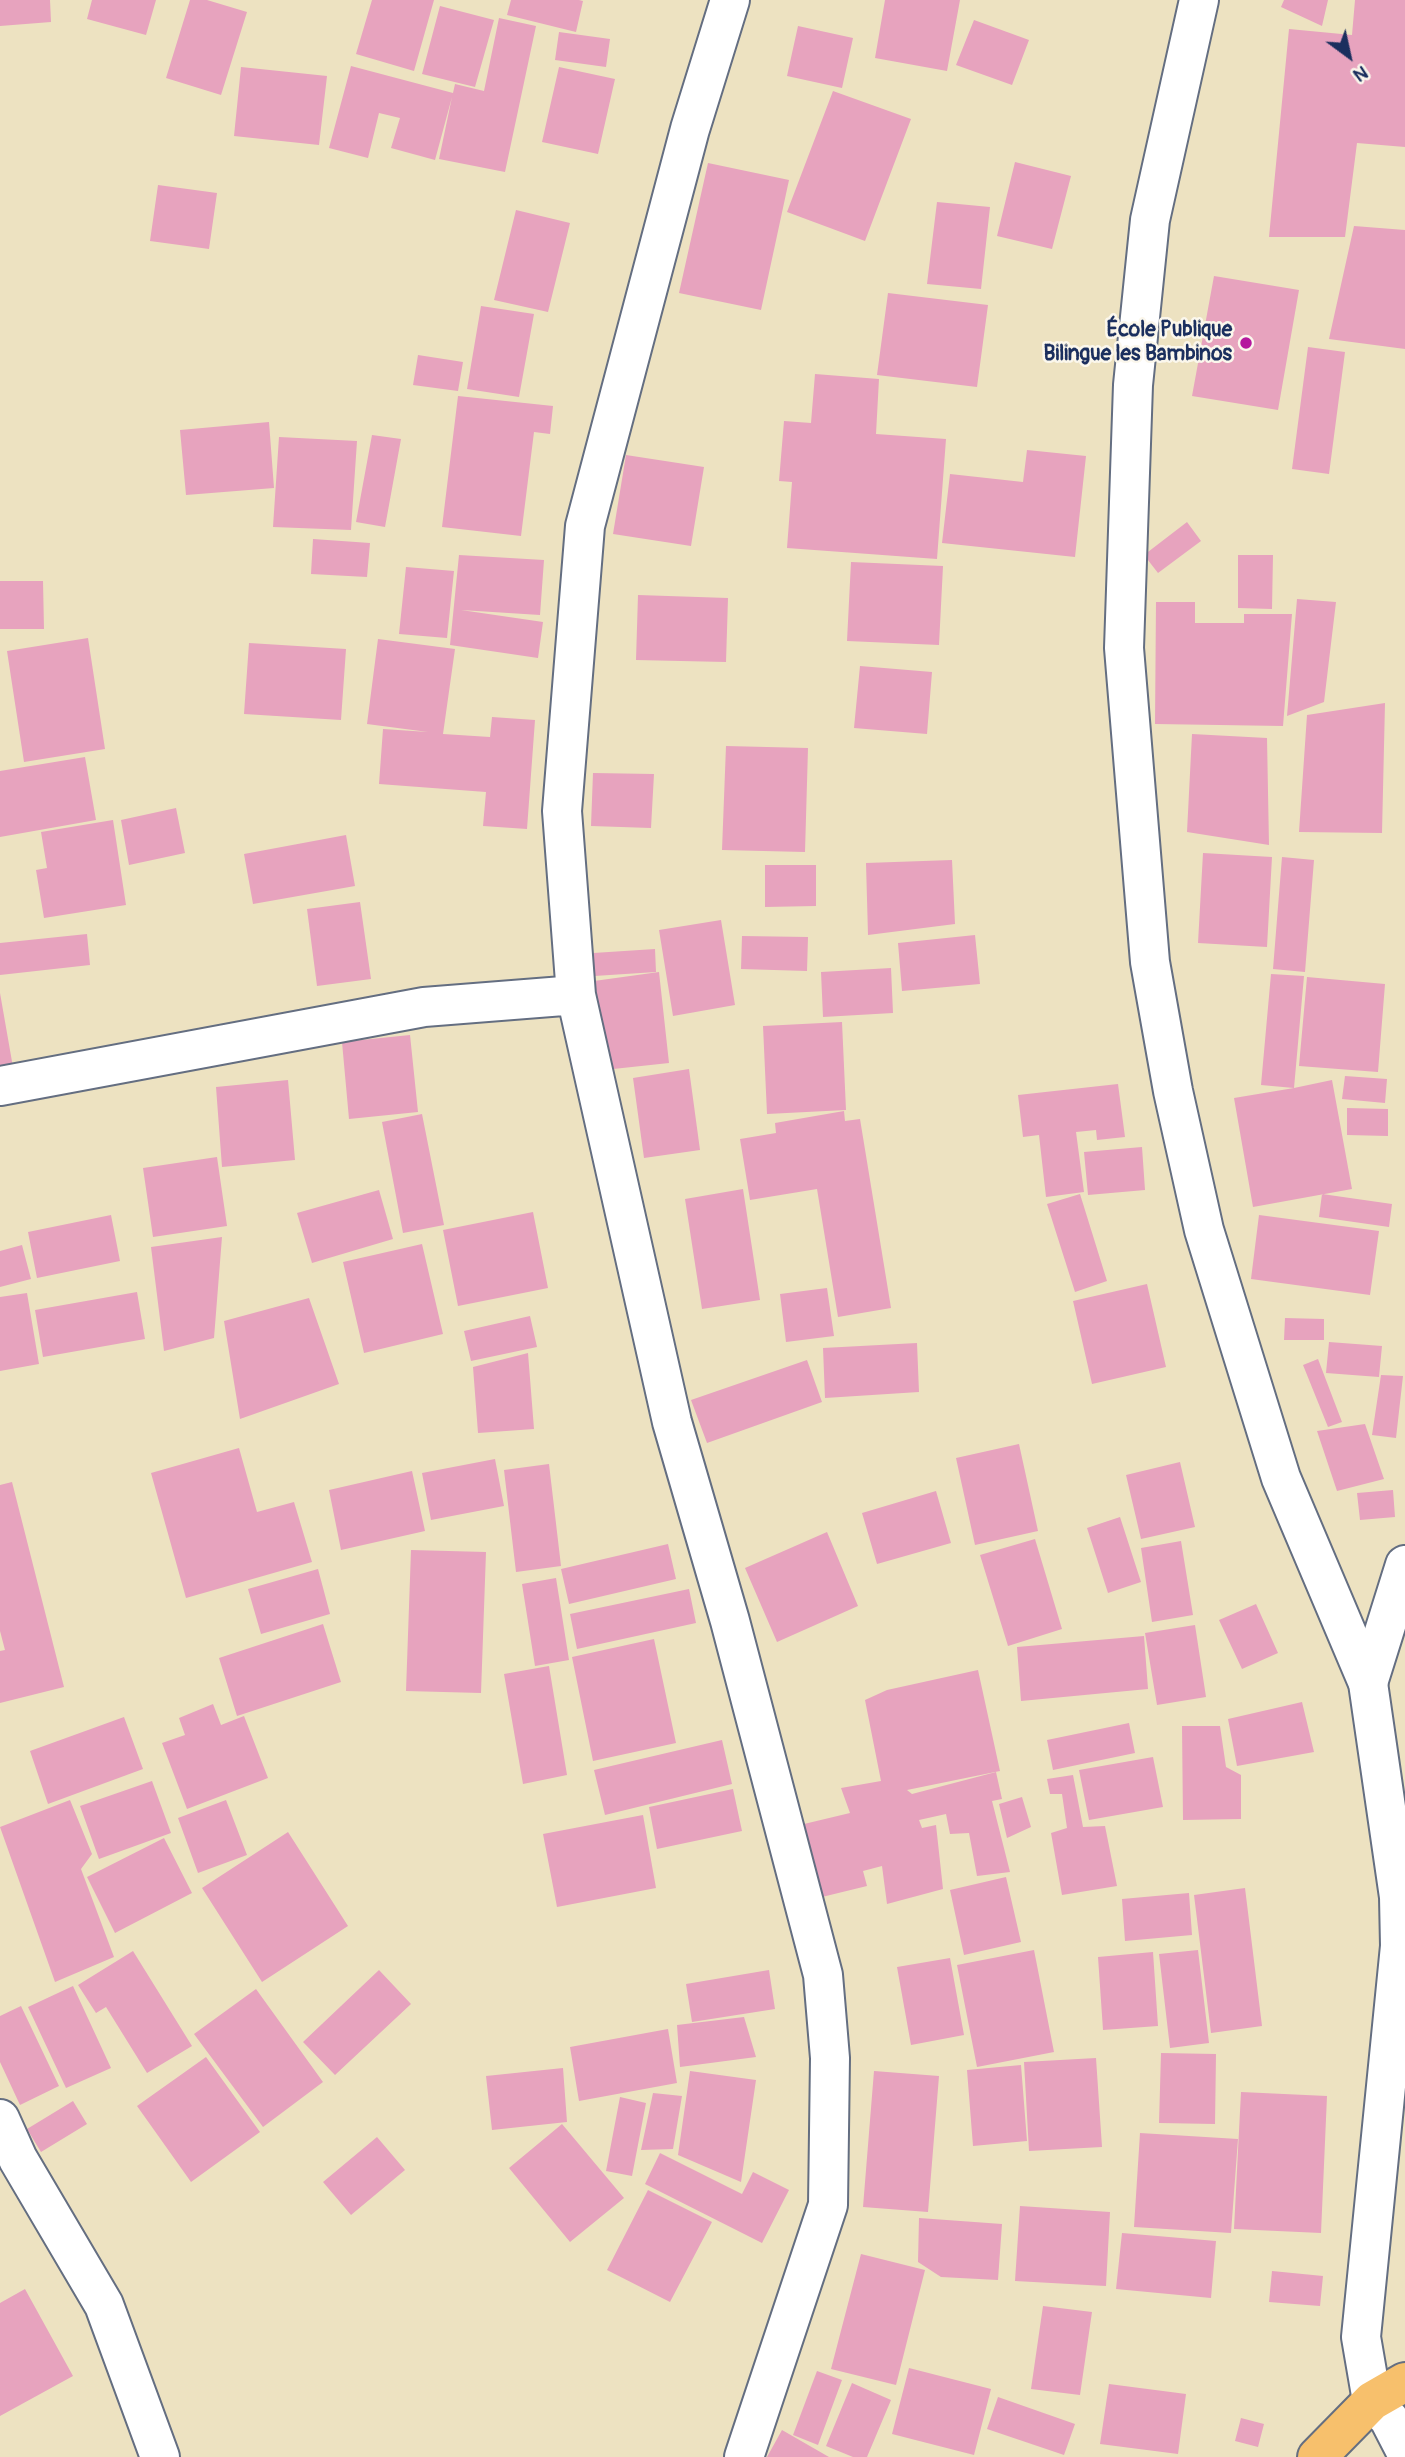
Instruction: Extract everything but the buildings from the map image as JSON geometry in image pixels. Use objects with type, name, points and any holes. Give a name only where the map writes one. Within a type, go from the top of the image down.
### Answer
[{"type":"main road","points":[[1317,2457],[1372,2401],[1405,2382]]},
{"type":"street","points":[[730,0],[690,129],[585,526],[562,811],[576,995],[672,1422],[730,1621],[823,1975],[830,2058],[828,2205],[744,2457]]},
{"type":"street","points":[[1199,0],[1150,220],[1133,385],[1124,648],[1150,962],[1173,1091],[1204,1230],[1281,1478],[1368,1683],[1399,1897],[1400,1946],[1361,2337],[1372,2401],[1389,2419],[1405,2451]]},
{"type":"street","points":[[0,1086],[424,1006],[576,995]]},
{"type":"street","points":[[1368,1683],[1405,1565]]},
{"type":"street","points":[[0,2119],[18,2159],[104,2305],[160,2457]]},
{"type":"place","name":"École Publique Bilingue les Bambinos","points":[[1246,343]]}]
